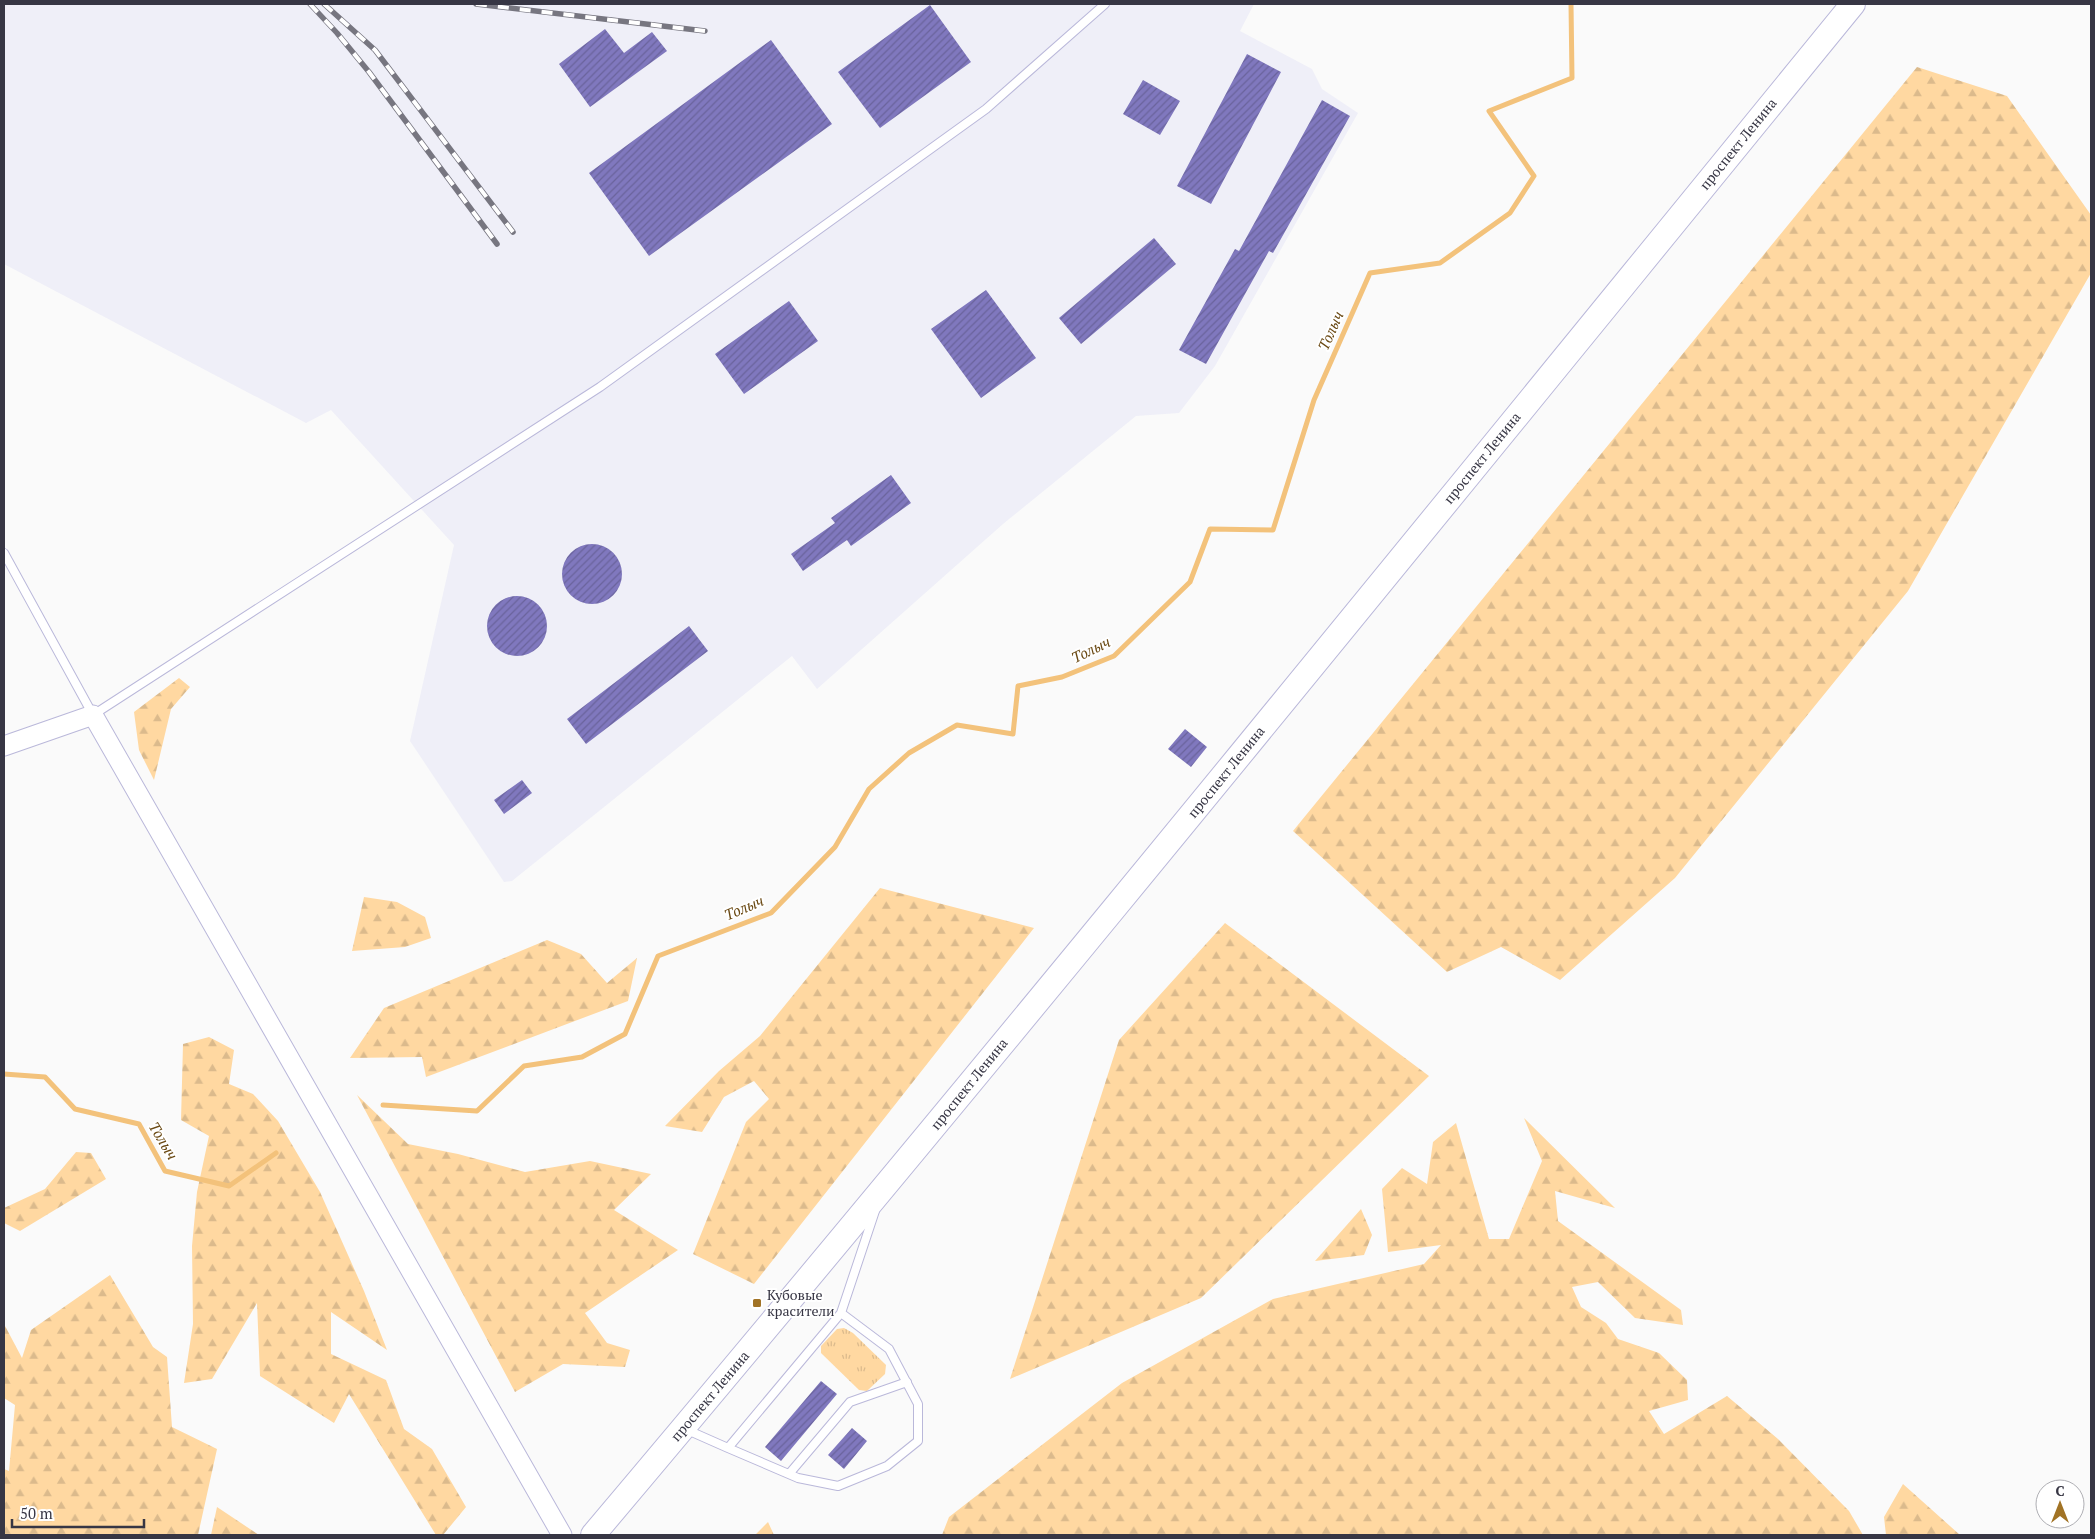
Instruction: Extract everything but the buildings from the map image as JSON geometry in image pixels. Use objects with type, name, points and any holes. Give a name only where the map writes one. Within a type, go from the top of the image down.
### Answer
[{"type":"main road","name":"проспект Ленина","points":[[593,1535],[881,1191],[1854,4]]},
{"type":"street","points":[[4,746],[93,714],[562,1535]]},
{"type":"lane","points":[[4,553],[93,714],[600,387],[986,109],[1105,4]]},
{"type":"lane","points":[[728,1448],[841,1313],[881,1191]]},
{"type":"lane","points":[[684,1428],[798,1478],[838,1486],[887,1466],[918,1441],[918,1404],[889,1349],[841,1313]]},
{"type":"lane","points":[[789,1474],[850,1402],[906,1382]]},
{"type":"shaded area","points":[[4,4],[1254,4],[1240,31],[1312,69],[1322,89],[1358,113],[1215,366],[1179,413],[1136,416],[1003,524],[817,689],[792,656],[512,881],[504,882],[410,741],[454,545],[331,410],[306,423],[4,264]]},
{"type":"green space","points":[[1917,67],[2007,96],[2091,215],[2091,273],[1908,591],[1675,878],[1560,980],[1501,947],[1447,972],[1293,831]]},
{"type":"green space","points":[[179,678],[190,687],[171,709],[154,780],[139,750],[134,712]]},
{"type":"green space","points":[[880,888],[1034,928],[754,1284],[693,1254],[746,1122],[769,1099],[754,1081],[724,1097],[702,1132],[665,1126],[719,1071],[760,1036]]},
{"type":"green space","points":[[364,897],[397,902],[425,917],[431,938],[405,947],[352,951]]},
{"type":"green space","points":[[1225,923],[1429,1076],[1201,1298],[1010,1379],[1119,1040]]},
{"type":"green space","points":[[547,940],[581,954],[607,983],[637,958],[628,1001],[426,1077],[422,1057],[350,1058],[384,1008]]},
{"type":"green space","points":[[209,1037],[234,1050],[229,1084],[253,1094],[278,1121],[320,1192],[364,1291],[387,1350],[331,1312],[331,1354],[386,1380],[404,1429],[432,1449],[466,1507],[443,1535],[436,1535],[349,1394],[334,1423],[260,1376],[257,1303],[212,1379],[184,1383],[193,1324],[192,1246],[197,1192],[209,1136],[181,1120],[183,1044]]},
{"type":"green space","points":[[357,1095],[408,1144],[458,1154],[525,1172],[590,1161],[651,1174],[614,1210],[678,1250],[585,1313],[607,1343],[630,1350],[625,1367],[563,1364],[515,1392]]},
{"type":"green space","points":[[1524,1118],[1615,1208],[1555,1191],[1558,1221],[1681,1310],[1683,1325],[1635,1318],[1598,1282],[1572,1287],[1581,1307],[1606,1323],[1618,1339],[1659,1353],[1687,1380],[1688,1400],[1649,1411],[1664,1434],[1727,1396],[1778,1439],[1849,1511],[1863,1535],[942,1535],[949,1517],[1122,1383],[1273,1299],[1424,1264],[1441,1245],[1388,1252],[1382,1189],[1402,1168],[1427,1184],[1433,1142],[1456,1123],[1489,1239],[1509,1239],[1542,1161]]},
{"type":"green space","points":[[76,1152],[91,1153],[106,1179],[20,1231],[4,1223],[4,1208],[45,1189]]},
{"type":"green space","points":[[1361,1209],[1372,1235],[1364,1255],[1315,1261]]},
{"type":"green space","points":[[110,1275],[153,1347],[167,1357],[172,1427],[217,1449],[198,1535],[4,1535],[4,1469],[9,1471],[15,1405],[4,1398],[4,1324],[22,1358],[31,1330]]},
{"type":"green space","points":[[844,1328],[853,1333],[886,1365],[885,1374],[867,1391],[859,1390],[821,1353],[821,1346],[837,1329]]},
{"type":"green space","points":[[1903,1484],[1960,1535],[1886,1535],[1884,1517]]},
{"type":"green space","points":[[217,1507],[259,1535],[211,1535]]},
{"type":"green space","points":[[768,1522],[774,1535],[755,1535]]},
{"type":"waterway","name":"Толыч","points":[[383,1105],[477,1111],[524,1066],[582,1057],[625,1034],[658,956],[771,913],[835,847],[869,789],[909,753],[957,725],[1013,734],[1018,686],[1062,677],[1114,656],[1190,582],[1210,529],[1273,530],[1314,400],[1370,273],[1440,263],[1510,213],[1534,176],[1489,111],[1572,78],[1571,4]]},
{"type":"waterway","name":"Толыч","points":[[4,1074],[45,1077],[75,1109],[139,1124],[165,1171],[229,1186],[276,1153]]},
{"type":"railway","points":[[310,4],[369,72],[497,244]]},
{"type":"railway","points":[[324,4],[375,50],[513,232]]},
{"type":"railway","points":[[476,4],[705,31]]},
{"type":"place","name":"Кубовые красители","points":[[757,1303]]}]
